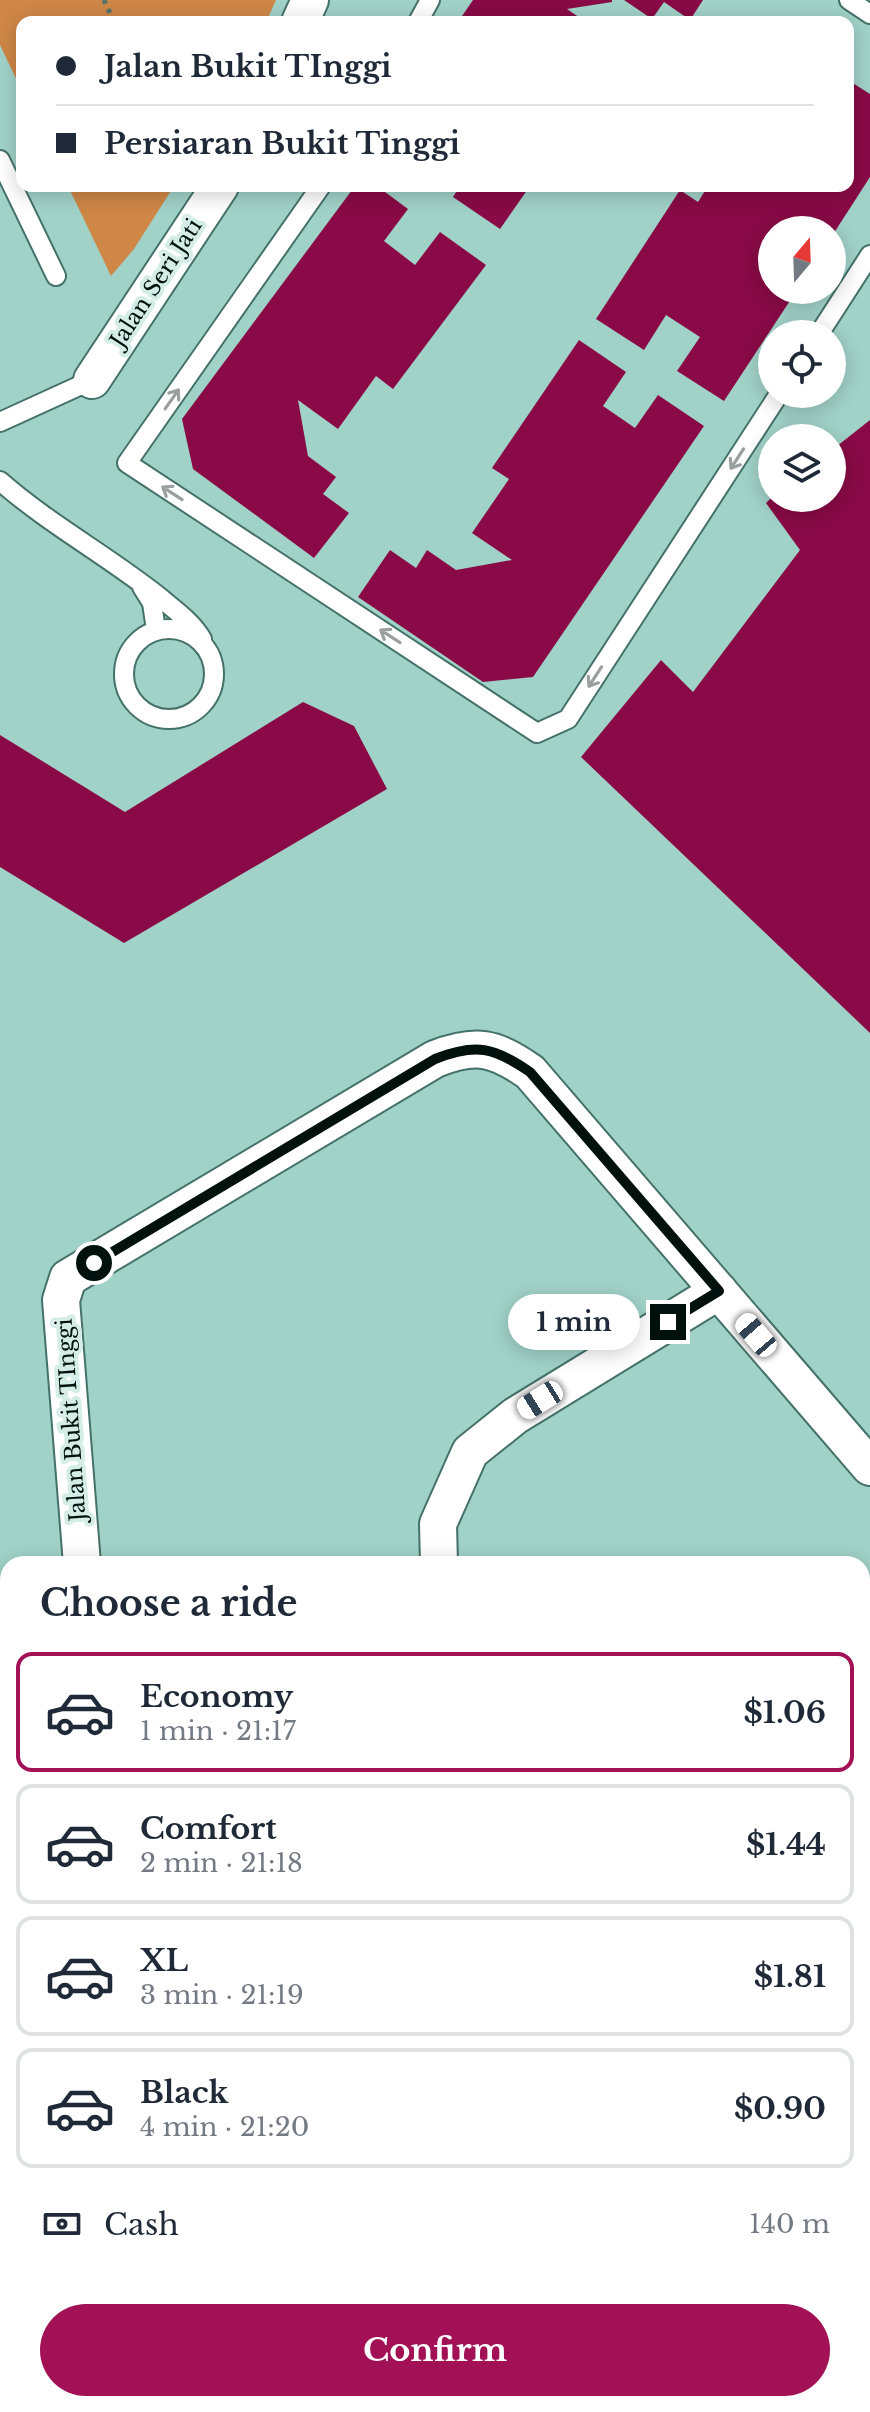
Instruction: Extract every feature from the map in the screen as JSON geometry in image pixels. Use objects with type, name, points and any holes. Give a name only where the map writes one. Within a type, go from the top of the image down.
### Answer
[{"type":"street","name":"Jalan Seri Jati","points":[[92,380],[216,192]]},
{"type":"street","name":"Jalan Bukit TInggi","points":[[81,1556],[61,1300],[68,1278],[435,1059],[462,1049],[487,1049],[509,1057],[530,1072],[719,1291]]},
{"type":"street","points":[[439,1556],[438,1524],[467,1458],[476,1446],[515,1416],[719,1291],[870,1467]]},
{"type":"lane","points":[[849,0],[870,14]]},
{"type":"lane","points":[[0,160],[56,276]]},
{"type":"lane","points":[[317,192],[127,463],[537,733],[568,719],[770,408]]},
{"type":"lane","points":[[828,320],[870,255]]},
{"type":"lane","points":[[0,422],[92,380]]},
{"type":"lane","points":[[0,481],[21,500],[136,578],[195,626],[207,648],[215,669],[212,692],[198,710],[177,720],[154,718],[135,705],[124,685],[124,662],[136,643],[156,630],[175,629],[193,635],[207,648]]},
{"type":"lane","points":[[0,503],[21,500]]},
{"type":"lane","points":[[136,578],[152,603],[156,630]]},
{"type":"shaded area","points":[[0,0],[276,0],[269,16],[16,16],[16,78],[0,45]]},
{"type":"shaded area","points":[[71,192],[170,192],[134,249],[111,276]]},
{"type":"building","points":[[473,0],[612,0],[567,9],[577,16],[462,16]]},
{"type":"building","points":[[624,0],[703,0],[693,16],[684,16],[664,2],[654,16],[648,16]]},
{"type":"building","points":[[854,84],[870,94],[870,177],[845,216],[758,216],[758,304],[788,304],[777,320],[758,320],[758,349],[724,401],[677,371],[700,337],[666,315],[644,350],[596,319],[679,192],[698,202],[704,192],[854,192]]},
{"type":"building","points":[[351,192],[385,192],[408,209],[384,241],[415,265],[440,232],[486,265],[393,389],[376,376],[338,429],[298,400],[308,456],[336,477],[323,494],[349,513],[314,558],[193,469],[182,419]]},
{"type":"building","points":[[456,192],[526,192],[500,229],[453,197]]},
{"type":"building","points":[[579,340],[626,372],[603,406],[635,428],[658,395],[704,426],[533,677],[483,682],[358,597],[390,550],[416,568],[427,550],[456,570],[512,560],[472,533],[509,479],[492,468]]},
{"type":"building","points":[[870,420],[870,1033],[581,757],[661,660],[693,692],[800,550],[773,512],[846,512],[846,439]]},
{"type":"building","points":[[303,702],[354,726],[387,789],[124,943],[0,867],[0,735],[125,812]]},
{"type":"route","points":[[94,1263],[435,1059],[462,1049],[487,1049],[509,1057],[530,1072],[719,1291],[668,1322]]}]
